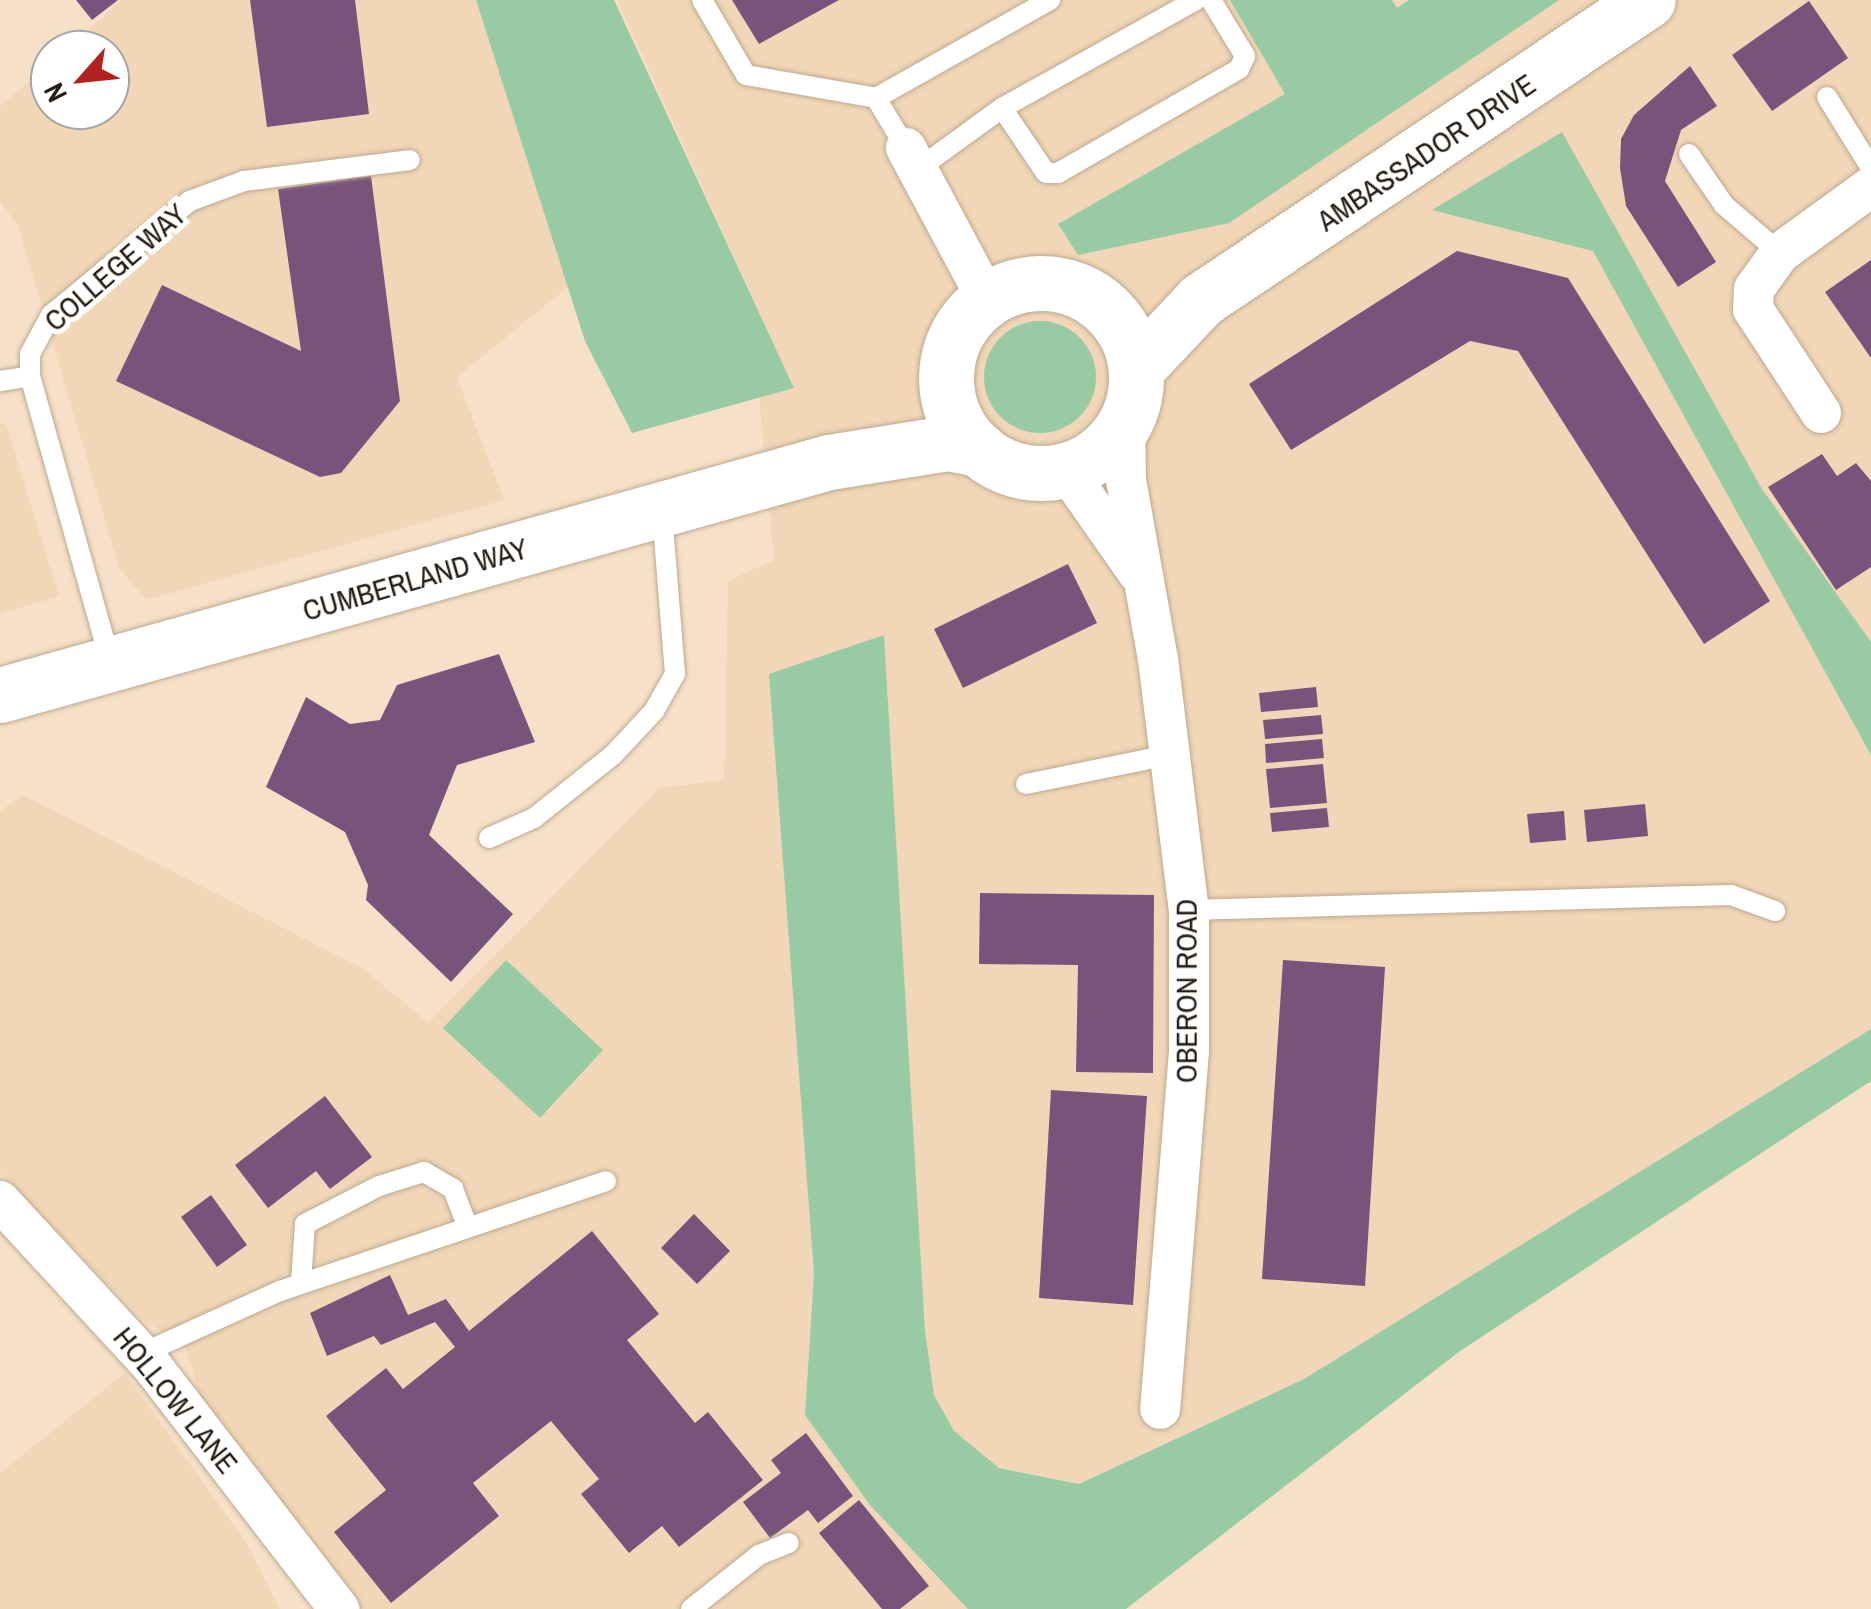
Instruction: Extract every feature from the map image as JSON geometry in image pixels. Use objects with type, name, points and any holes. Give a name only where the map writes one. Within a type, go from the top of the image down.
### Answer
[{"type":"main road","name":"AMBASSADOR DRIVE","points":[[1136,369],[1201,300],[1648,0]]},
{"type":"main road","points":[[1028,284],[1054,284],[1105,307],[1131,346],[1136,369],[1125,424],[1100,452],[1066,470],[1025,472],[978,448],[960,427],[946,374],[954,340],[988,299],[1028,284]]},
{"type":"main road","name":"AMBASSADOR DRIVE","points":[[1105,307],[1201,300]]},
{"type":"main road","name":"CUMBERLAND WAY","points":[[829,462],[916,407],[946,374]]},
{"type":"main road","name":"CUMBERLAND WAY","points":[[0,695],[661,505],[829,462],[948,443],[978,448]]},
{"type":"street","points":[[912,159],[988,299]]},
{"type":"street","points":[[1821,413],[1753,309],[1754,289],[1780,253],[1871,187]]},
{"type":"street","name":"OBERON ROAD","points":[[1125,424],[1140,576],[1189,910],[1189,1051],[1160,1409]]},
{"type":"street","name":"OBERON ROAD","points":[[1066,470],[1140,576]]},
{"type":"street","name":"HOLLOW LANE","points":[[0,1201],[141,1354],[339,1609]]},
{"type":"lane","points":[[702,0],[746,75],[876,98],[1050,0]]},
{"type":"lane","points":[[876,98],[912,159],[1196,0]]},
{"type":"lane","points":[[1002,108],[1046,173],[1058,174],[1240,69],[1245,56],[1211,0]]},
{"type":"lane","points":[[1827,97],[1871,168]]},
{"type":"lane","points":[[1690,154],[1724,205],[1780,253]]},
{"type":"lane","name":"COLLEGE WAY","points":[[30,376],[30,354],[52,315],[190,201],[244,181],[410,160]]},
{"type":"lane","points":[[0,381],[30,376],[111,663]]},
{"type":"lane","points":[[489,838],[534,818],[614,755],[646,721],[675,674],[661,505]]},
{"type":"lane","points":[[1026,784],[1168,755]]},
{"type":"lane","points":[[1189,910],[1730,895],[1775,911]]},
{"type":"lane","points":[[301,1284],[305,1224],[379,1186],[424,1172],[453,1189],[467,1225]]},
{"type":"lane","points":[[141,1354],[301,1284],[606,1180]]},
{"type":"lane","points":[[690,1609],[759,1556],[789,1544]]},
{"type":"shaded area","points":[[122,0],[476,0],[568,287],[457,377],[504,500],[146,600],[119,568],[18,226],[0,201],[0,106],[30,80],[30,130],[130,130],[130,30],[88,30]]},
{"type":"shaded area","points":[[617,0],[1871,0],[1871,1029],[1304,1379],[1079,1484],[999,1468],[954,1431],[934,1395],[925,1331],[884,636],[770,674],[814,1274],[805,1415],[982,1609],[355,1609],[201,1398],[183,1342],[145,1322],[0,1173],[0,811],[23,795],[364,969],[428,1023],[659,788],[724,780],[728,581],[774,560],[759,398],[794,388]]},
{"type":"shaded area","points":[[0,424],[6,424],[59,596],[0,614]]},
{"type":"shaded area","points":[[125,1373],[247,1544],[280,1609],[0,1609],[0,1473]]},
{"type":"green space","points":[[476,0],[614,0],[794,388],[632,433],[585,341]]},
{"type":"green space","points":[[1230,0],[1392,0],[1397,8],[1409,0],[1559,0],[1229,223],[1078,255],[1058,224],[1285,94]]},
{"type":"green space","points":[[1562,132],[1762,489],[1871,642],[1871,755],[1593,251],[1432,210]]},
{"type":"green space","points":[[1040,321],[1061,326],[1079,338],[1091,356],[1096,377],[1091,398],[1079,416],[1061,428],[1040,433],[1019,428],[1001,416],[989,398],[984,377],[989,356],[1001,338],[1019,326]]},
{"type":"green space","points":[[884,635],[925,1331],[934,1395],[954,1431],[999,1468],[1079,1484],[1304,1379],[1871,1029],[1871,1081],[1460,1351],[1126,1609],[968,1609],[870,1505],[805,1415],[814,1274],[769,674]]},
{"type":"green space","points":[[506,960],[603,1050],[540,1118],[443,1028]]},
{"type":"building","points":[[76,0],[118,0],[92,20]]},
{"type":"building","points":[[250,0],[355,0],[369,114],[267,127]]},
{"type":"building","points":[[732,0],[839,0],[759,44]]},
{"type":"building","points":[[1809,1],[1848,58],[1772,111],[1732,55]]},
{"type":"building","points":[[1690,66],[1717,106],[1681,130],[1665,181],[1716,262],[1678,287],[1626,206],[1620,168],[1621,139],[1634,115]]},
{"type":"building","points":[[371,176],[400,401],[341,473],[320,477],[116,381],[162,285],[301,351],[278,189]]},
{"type":"building","points":[[1457,251],[1568,278],[1770,601],[1704,644],[1518,351],[1470,341],[1291,450],[1249,384]]},
{"type":"building","points":[[1871,260],[1871,358],[1825,292]]},
{"type":"building","points":[[1822,454],[1837,476],[1856,463],[1871,481],[1871,567],[1836,590],[1768,487]]},
{"type":"building","points":[[1068,564],[1097,623],[963,688],[934,629]]},
{"type":"building","points":[[499,654],[535,742],[457,765],[429,835],[513,914],[451,982],[366,900],[368,885],[345,832],[266,787],[306,697],[350,724],[380,720],[397,685]]},
{"type":"building","points":[[1316,687],[1318,707],[1261,712],[1259,693]]},
{"type":"building","points":[[1321,715],[1323,734],[1265,739],[1263,720]]},
{"type":"building","points":[[1322,739],[1324,758],[1266,763],[1265,744]]},
{"type":"building","points":[[1323,764],[1327,803],[1270,808],[1266,769]]},
{"type":"building","points":[[1645,804],[1648,836],[1587,842],[1584,810]]},
{"type":"building","points":[[1327,808],[1329,827],[1272,832],[1270,813]]},
{"type":"building","points":[[1564,811],[1566,840],[1530,843],[1527,814]]},
{"type":"building","points":[[980,893],[1154,895],[1153,1073],[1076,1072],[1078,965],[979,964]]},
{"type":"building","points":[[1283,960],[1385,967],[1365,1286],[1262,1279]]},
{"type":"building","points":[[1051,1090],[1147,1096],[1133,1305],[1039,1298]]},
{"type":"building","points":[[325,1096],[372,1157],[330,1189],[316,1171],[268,1208],[235,1165]]},
{"type":"building","points":[[211,1195],[247,1245],[217,1267],[181,1217]]},
{"type":"building","points":[[694,1214],[730,1251],[697,1284],[661,1248]]},
{"type":"building","points":[[592,1231],[659,1314],[627,1340],[695,1423],[708,1412],[763,1480],[679,1547],[662,1526],[629,1553],[581,1494],[599,1479],[551,1421],[473,1483],[499,1516],[391,1603],[334,1532],[386,1490],[326,1416],[386,1368],[403,1389],[455,1347],[435,1322],[381,1345],[374,1336],[327,1356],[310,1313],[390,1275],[408,1315],[446,1299],[469,1331]]},
{"type":"building","points":[[806,1433],[853,1496],[818,1523],[808,1510],[770,1538],[743,1502],[781,1473],[771,1460]]},
{"type":"building","points":[[859,1500],[929,1586],[900,1609],[882,1609],[819,1533]]}]
